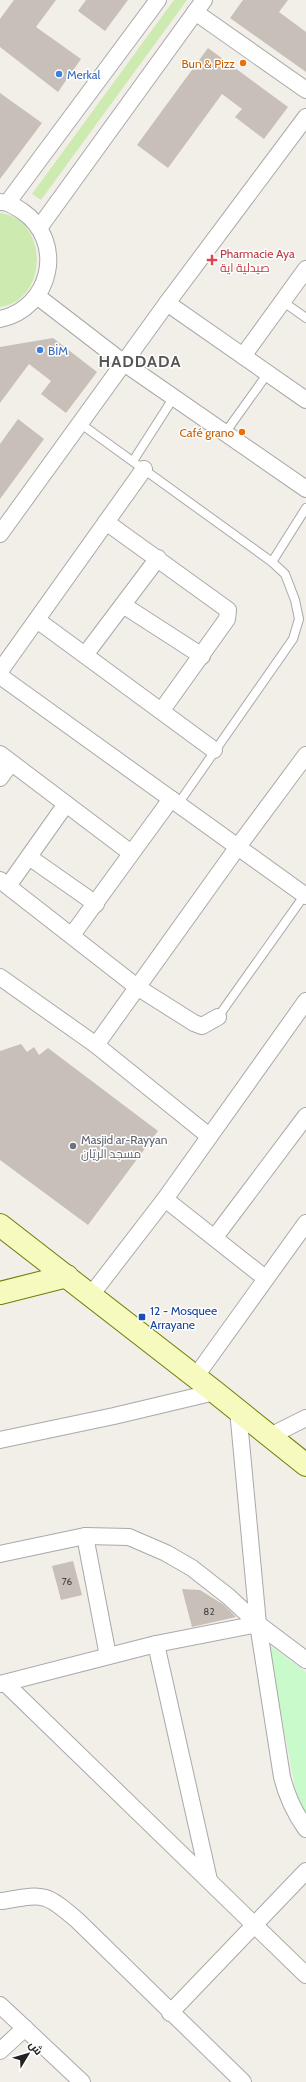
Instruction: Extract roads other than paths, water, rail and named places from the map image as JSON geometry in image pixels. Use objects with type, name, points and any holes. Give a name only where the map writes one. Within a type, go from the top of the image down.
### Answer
[{"type":"street","points":[[0,319],[10,317],[25,308],[37,296],[44,284],[48,270],[49,255],[39,228],[28,216],[4,202],[158,0]]},
{"type":"street","points":[[39,228],[200,6],[306,90]]},
{"type":"street","points":[[0,534],[81,424],[167,302],[306,117]]},
{"type":"street","points":[[243,356],[306,269]]},
{"type":"street","points":[[37,296],[124,363],[306,489]]},
{"type":"street","points":[[167,302],[306,400]]},
{"type":"street","points":[[0,671],[106,522],[138,465]]},
{"type":"street","points":[[106,522],[158,558],[228,610],[227,619],[162,710]]},
{"type":"street","points":[[85,655],[158,558]]},
{"type":"street","points":[[123,605],[202,656]]},
{"type":"street","points":[[37,620],[162,710],[214,750]]},
{"type":"street","points":[[0,676],[237,848],[305,894]]},
{"type":"street","points":[[96,1045],[237,848],[306,755]]},
{"type":"street","points":[[0,778],[6,758],[131,852]]},
{"type":"street","points":[[72,935],[96,904],[131,852],[174,802]]},
{"type":"street","points":[[66,804],[29,857],[4,883],[137,987],[194,1023],[202,1026],[218,1017]]},
{"type":"street","points":[[29,857],[96,904]]},
{"type":"street","points":[[2,984],[96,1045],[209,1136]]},
{"type":"street","points":[[91,1295],[165,1199],[306,1001]]},
{"type":"street","points":[[215,1238],[306,1116]]},
{"type":"street","points":[[165,1199],[265,1278]]},
{"type":"street","points":[[196,1376],[306,1223]]},
{"type":"street","points":[[0,1225],[196,1376],[306,1465]]},
{"type":"street","points":[[0,1293],[67,1276]]},
{"type":"street","points":[[0,1440],[114,1416],[215,1392]]},
{"type":"street","points":[[238,1410],[258,1624],[282,1777],[288,1798],[295,1814],[306,1829]]},
{"type":"street","points":[[270,1436],[306,1418]]},
{"type":"street","points":[[85,1536],[108,1656]]},
{"type":"street","points":[[0,1554],[85,1536],[129,1537],[166,1553],[192,1568],[229,1597],[258,1624],[306,1660]]},
{"type":"street","points":[[2,1684],[156,1644],[258,1624]]},
{"type":"street","points":[[156,1644],[209,1880]]},
{"type":"street","points":[[2,1684],[209,1880],[306,1975]]},
{"type":"street","points":[[170,2013],[306,1872]]},
{"type":"street","points":[[2,1901],[34,1896],[46,1897],[58,1904],[77,1920],[170,2013],[243,2082]]},
{"type":"street","points":[[0,2005],[82,2082]]},
{"type":"street","points":[[0,2051],[25,2028]]},
{"type":"lane","points":[[282,301],[306,318]]},
{"type":"lane","points":[[225,433],[268,373]]},
{"type":"lane","points":[[138,465],[174,397]]},
{"type":"lane","points":[[81,424],[272,562],[285,574],[295,600],[299,619],[293,639],[214,750],[174,802]]},
{"type":"lane","points":[[272,562],[306,508]]},
{"type":"lane","points":[[218,1017],[305,894]]},
{"type":"place","name":"Bun & Pizz","points":[[243,63]]},
{"type":"place","name":"Merkal","points":[[59,74]]},
{"type":"place","name":"Pharmacie Aya صيدلية اية","points":[[212,260]]},
{"type":"place","name":"BİM","points":[[40,350]]},
{"type":"place","name":"Café grano","points":[[242,432]]},
{"type":"place","name":"Masjid ar-Rayyan مسجد الريّان","points":[[73,1146]]},
{"type":"place","name":"12 - Mosquee Arrayane","points":[[142,1317]]},
{"type":"district","name":"HADDADA","points":[[140,361]]}]
